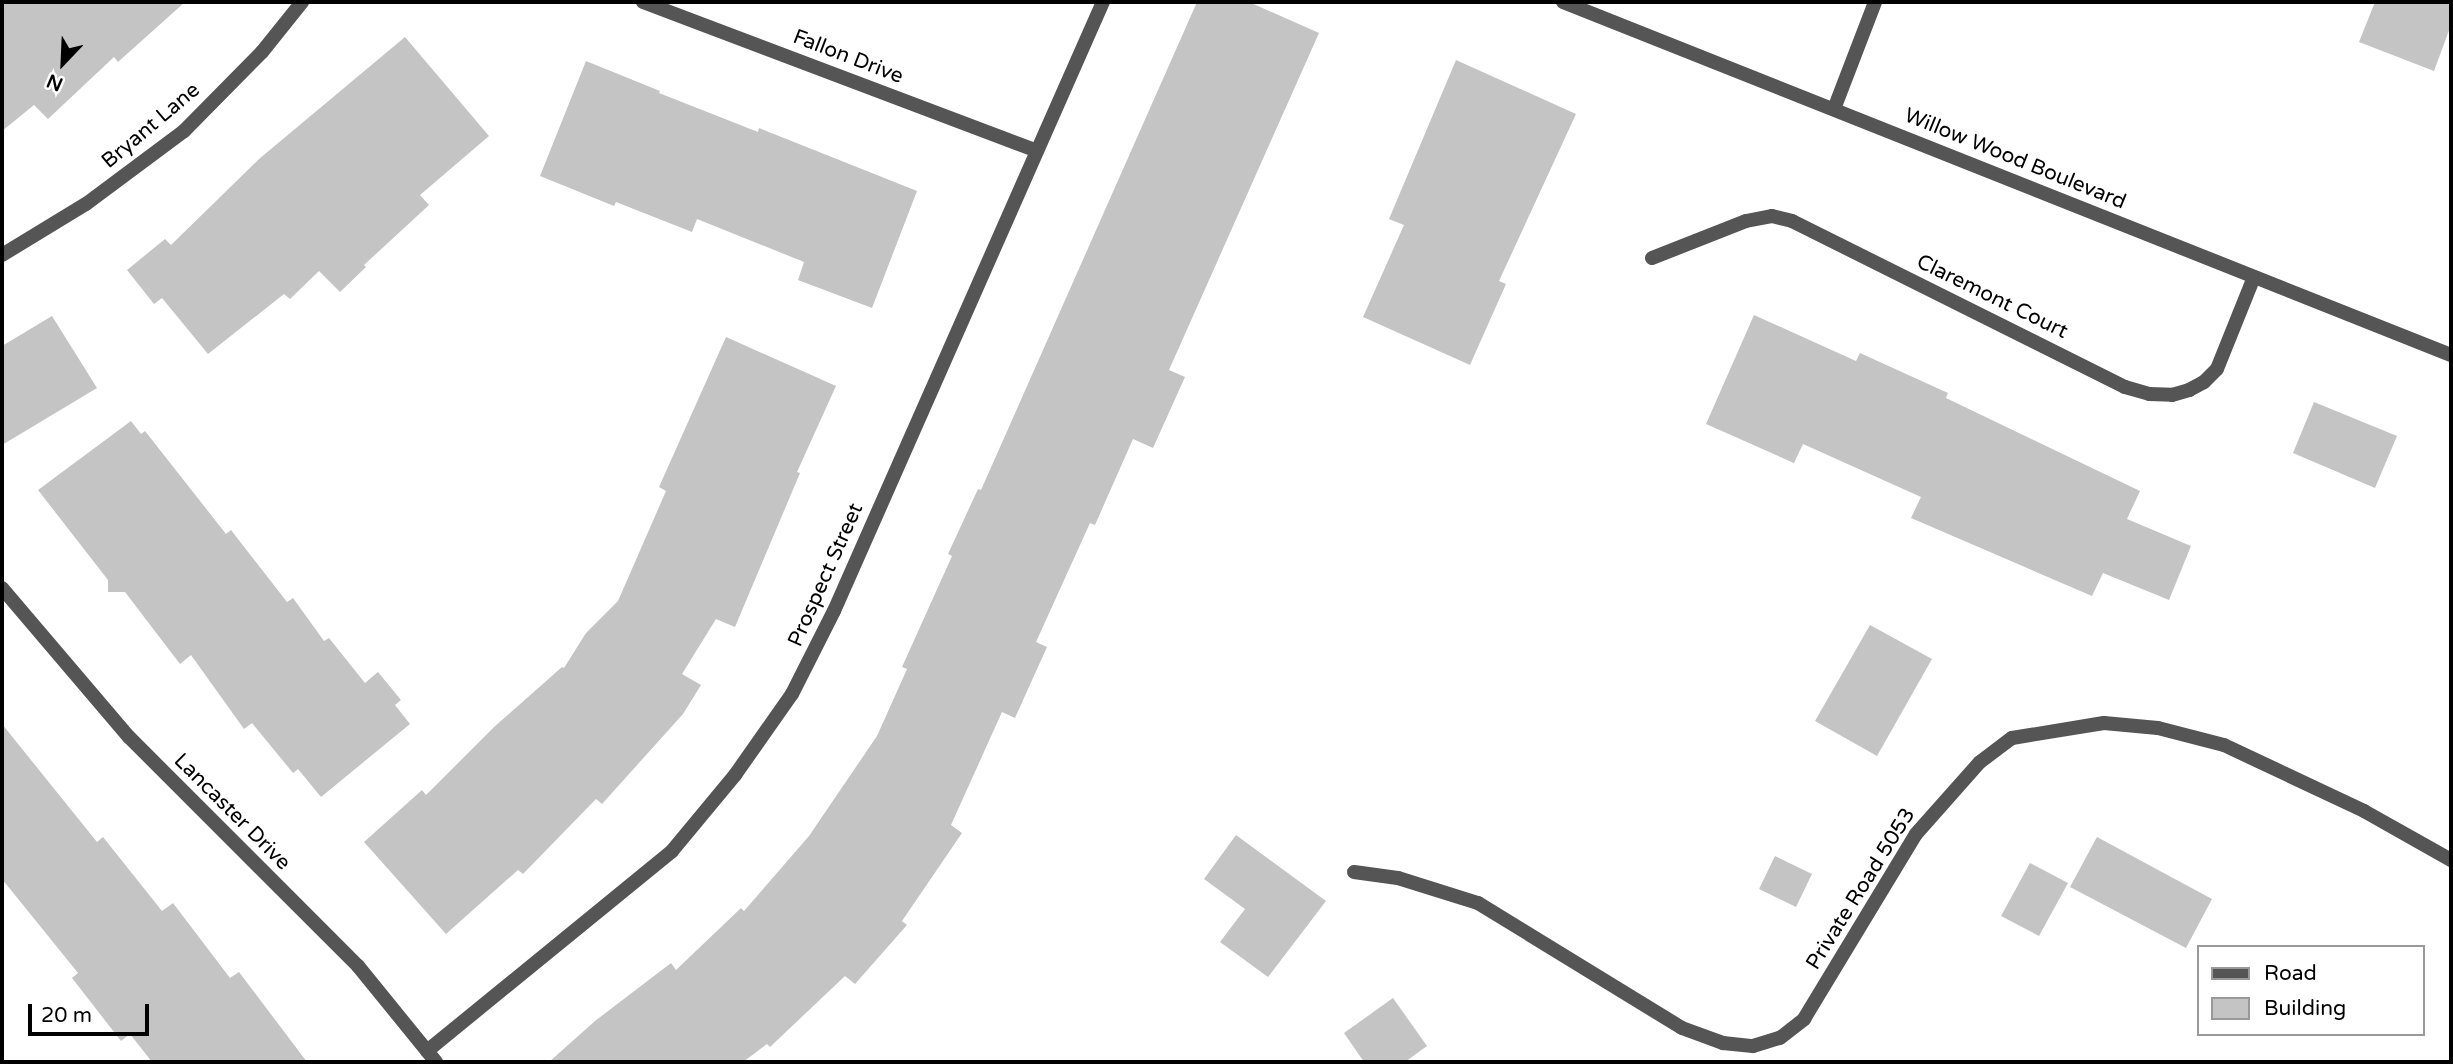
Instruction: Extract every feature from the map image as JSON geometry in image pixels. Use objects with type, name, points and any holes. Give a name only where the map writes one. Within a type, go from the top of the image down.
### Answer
[{"type":"street","name":"Bryant Lane","points":[[2,255],[86,204],[184,131],[261,52],[302,2]]},
{"type":"street","name":"Fallon Drive","points":[[643,2],[1037,151]]},
{"type":"street","name":"Prospect Street","points":[[432,1057],[672,851],[735,775],[792,694],[834,611],[1103,2]]},
{"type":"street","name":"Willow Wood Boulevard","points":[[1563,2],[2451,355]]},
{"type":"street","points":[[1833,109],[1875,2]]},
{"type":"street","name":"Claremont Court","points":[[1653,258],[1746,221],[1772,216],[1792,221],[2125,387],[2149,394],[2172,395],[2204,382],[2217,369],[2254,277]]},
{"type":"street","name":"Lancaster Drive","points":[[2,588],[128,737],[358,966],[432,1057]]},
{"type":"street","name":"Private Road 5053","points":[[1354,872],[1398,878],[1478,903],[1682,1028],[1723,1043],[1753,1046],[1780,1038],[1804,1019],[1916,834],[1980,762],[2012,738],[2104,723],[2158,728],[2224,746],[2364,811],[2451,860]]},
{"type":"building","points":[[2,2],[185,2],[118,62],[114,57],[48,119],[34,105],[2,131]]},
{"type":"building","points":[[1197,2],[1249,2],[1319,33],[1169,370],[1185,377],[1153,448],[1133,439],[1095,525],[1090,523],[1036,642],[1047,647],[1015,718],[1002,712],[951,825],[962,833],[902,921],[907,925],[855,984],[845,976],[770,1047],[767,1044],[743,1062],[549,1062],[595,1021],[671,963],[676,970],[741,908],[744,911],[809,836],[877,736],[907,669],[902,667],[952,556],[948,554],[978,489],[981,490]]},
{"type":"building","points":[[2375,2],[2451,2],[2451,25],[2434,71],[2359,42]]},
{"type":"building","points":[[405,37],[489,136],[420,195],[429,205],[364,265],[366,267],[340,292],[319,271],[290,299],[284,294],[208,354],[162,298],[154,304],[127,270],[165,239],[171,245],[259,159]]},
{"type":"building","points":[[1456,60],[1576,114],[1499,281],[1506,284],[1470,365],[1363,317],[1404,225],[1389,219]]},
{"type":"building","points":[[586,61],[758,132],[759,128],[917,191],[872,308],[798,280],[804,262],[697,219],[692,232],[616,202],[614,206],[540,176]]},
{"type":"building","points":[[1754,315],[1856,361],[1860,353],[1948,393],[1946,398],[2140,491],[2127,519],[2191,546],[2169,600],[2103,573],[2092,596],[1911,518],[1921,497],[1803,444],[1794,463],[1706,424]]},
{"type":"building","points":[[52,316],[97,388],[2,445],[2,346]]},
{"type":"building","points":[[726,337],[836,386],[797,472],[800,473],[735,627],[716,619],[682,674],[701,685],[683,714],[602,804],[596,799],[523,874],[518,870],[446,934],[364,842],[422,790],[426,795],[494,727],[564,668],[586,633],[618,601],[666,491],[659,487]]},
{"type":"building","points":[[2314,402],[2397,436],[2375,488],[2293,453]]},
{"type":"building","points":[[131,421],[141,434],[145,431],[226,534],[231,530],[287,602],[293,598],[324,641],[329,638],[365,683],[378,672],[401,700],[395,705],[410,724],[321,797],[298,769],[293,773],[252,723],[244,729],[191,655],[180,664],[125,592],[108,592],[108,580],[38,490]]},
{"type":"building","points":[[1870,625],[1932,659],[1877,756],[1815,721]]},
{"type":"building","points":[[2,724],[97,842],[103,837],[162,911],[173,903],[230,978],[239,972],[307,1062],[152,1062],[130,1034],[121,1041],[72,978],[78,973],[2,879]]},
{"type":"building","points":[[1236,835],[1326,901],[1268,977],[1220,942],[1245,909],[1204,879]]},
{"type":"building","points":[[2097,837],[2212,899],[2186,948],[2070,887]]},
{"type":"building","points":[[1775,856],[1812,874],[1796,907],[1759,889]]},
{"type":"building","points":[[2030,863],[2068,883],[2039,936],[2001,916]]},
{"type":"building","points":[[1393,998],[1427,1046],[1405,1062],[1364,1062],[1344,1033]]}]
